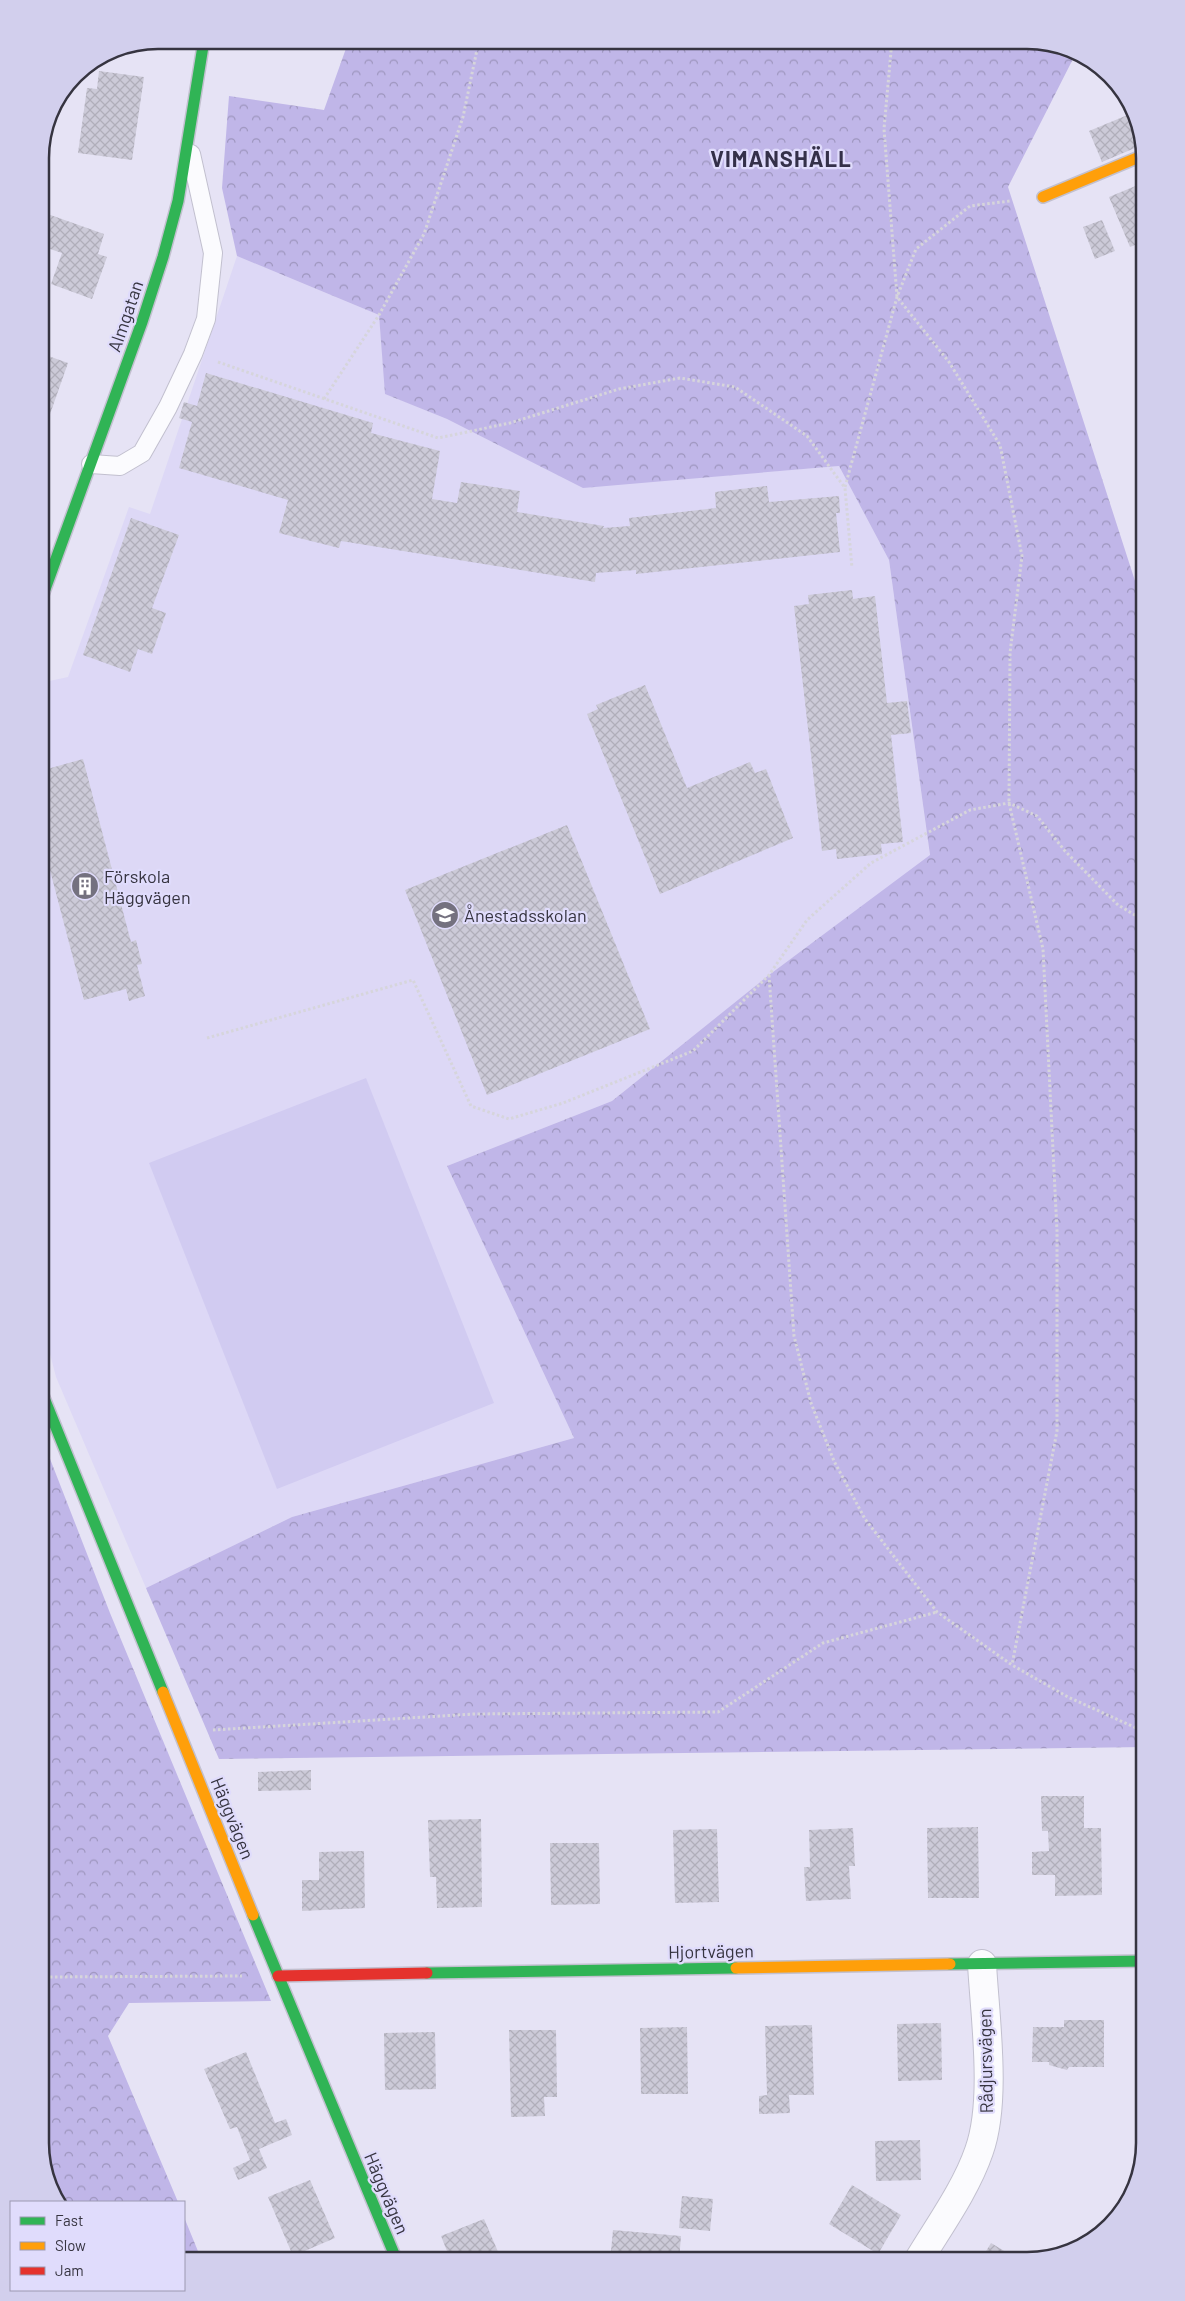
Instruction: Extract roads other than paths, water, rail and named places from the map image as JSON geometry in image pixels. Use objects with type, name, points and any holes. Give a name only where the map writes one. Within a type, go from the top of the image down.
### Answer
[{"type":"street","name":"Almgatan","points":[[49,575],[142,322],[163,257],[178,201],[189,145],[203,49]]},
{"type":"street","points":[[1043,197],[1136,158]]},
{"type":"street","name":"Häggvägen","points":[[49,1410],[278,1976],[393,2252]]},
{"type":"street","name":"Hjortvägen","points":[[278,1976],[1136,1961]]},
{"type":"street","name":"Rådjursvägen","points":[[923,2252],[967,2177],[979,2150],[986,2121],[988,2091],[982,1964]]},
{"type":"lane","points":[[90,464],[120,466],[142,453],[168,407],[193,354],[206,319],[213,253],[189,145]]},
{"type":"place","name":"Förskola Häggvägen","points":[[85,886]]},
{"type":"place","name":"Ånestadsskolan","points":[[445,915]]},
{"type":"district","name":"VIMANSHÄLL","points":[[781,158]]}]
